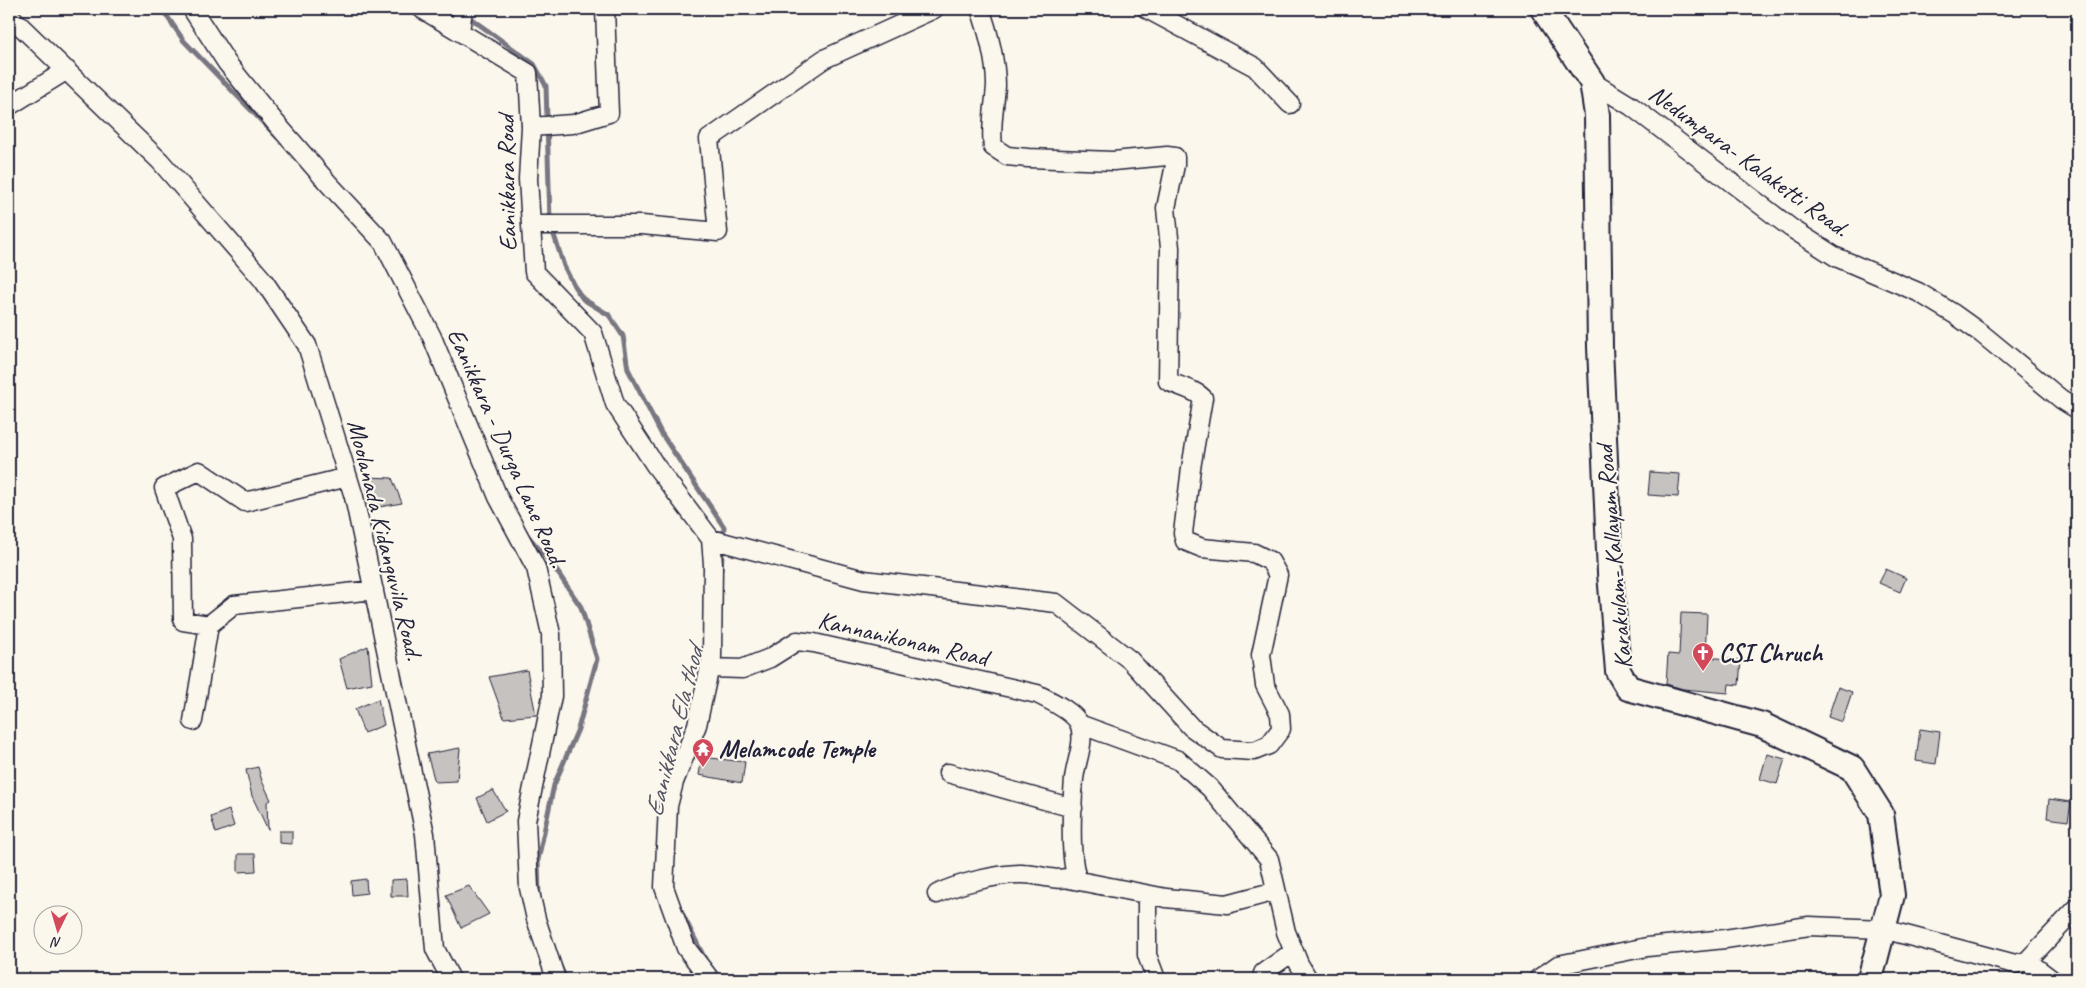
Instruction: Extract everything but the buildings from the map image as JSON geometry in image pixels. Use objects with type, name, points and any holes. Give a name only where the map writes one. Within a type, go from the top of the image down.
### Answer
[{"type":"street","name":"Eanikkara - Durga Lane Road.","points":[[192,9],[227,63],[274,122],[383,242],[432,337],[498,497],[536,568],[551,634],[552,696],[526,821],[529,878],[536,919],[556,979]]},
{"type":"street","name":"Eanikkara Road","points":[[422,9],[528,73],[542,126],[528,179],[534,272],[593,333],[614,404],[655,465],[719,541]]},
{"type":"street","points":[[460,32],[463,9]]},
{"type":"street","points":[[542,126],[573,124],[609,113],[605,9]]},
{"type":"street","points":[[531,225],[642,225],[718,232],[709,139],[824,59],[934,9]]},
{"type":"street","points":[[710,979],[686,948],[664,887],[668,806],[674,782],[697,725],[714,668],[713,584],[719,541],[864,580],[1056,603],[1130,660],[1191,727],[1222,749],[1254,752],[1269,745],[1281,729],[1280,714],[1264,685],[1261,655],[1278,576],[1270,561],[1254,553],[1202,548],[1185,541],[1183,533],[1191,468],[1203,398],[1197,392],[1179,387],[1168,381],[1170,248],[1166,208],[1175,157],[1167,156],[1114,162],[1028,158],[1007,156],[993,147],[993,107],[996,84],[988,29],[980,9]]},
{"type":"street","points":[[1147,9],[1255,67],[1290,104]]},
{"type":"street","name":"Karakulam- Kallayam Road","points":[[1543,9],[1592,82],[1597,115],[1600,348],[1610,574],[1618,671],[1628,688],[1762,725],[1852,768],[1881,814],[1892,895],[1870,979]]},
{"type":"street","name":"Moolanada Kidanguvila Road.","points":[[9,15],[160,161],[263,280],[307,345],[354,497],[425,834],[435,949],[451,979]]},
{"type":"street","points":[[9,106],[67,70]]},
{"type":"street","name":"Nedumpara- Kalaketti Road.","points":[[1592,82],[1631,106],[1791,228],[1829,252],[1918,292],[1954,314],[1982,334],[2061,399],[2077,408]]},
{"type":"street","points":[[209,625],[183,622],[182,539],[164,488],[199,471],[245,502],[348,477]]},
{"type":"street","points":[[193,721],[209,625],[234,605],[374,590]]},
{"type":"street","name":"Kannanikonam Road","points":[[714,668],[742,669],[770,658],[797,641],[814,643],[1037,694],[1056,703],[1080,724],[1178,760],[1188,767],[1230,811],[1269,859],[1286,932],[1308,979]]},
{"type":"street","points":[[1069,879],[1076,875],[1073,863],[1073,808],[1074,777],[1080,752],[1080,724]]},
{"type":"street","points":[[948,773],[1073,808]]},
{"type":"street","points":[[937,894],[993,876],[1023,874],[1058,880],[1069,879],[1147,895],[1228,904],[1276,891]]},
{"type":"street","points":[[1147,895],[1147,955],[1156,979]]},
{"type":"street","points":[[1538,979],[1558,965],[1647,947],[1725,939],[1809,926],[1883,929],[2015,964],[2027,961],[2077,908]]},
{"type":"street","points":[[1262,979],[1262,973],[1294,951]]},
{"type":"street","points":[[2027,961],[2051,979]]},
{"type":"waterway","points":[[162,9],[184,41],[277,137]]},
{"type":"waterway","name":"Eanikkara Ela thod","points":[[466,15],[534,64],[546,86],[550,221]]},
{"type":"waterway","name":"Eanikkara Ela thod","points":[[552,229],[564,266],[574,286],[583,299],[609,315],[623,336],[628,369],[661,433],[724,527],[721,570]]},
{"type":"waterway","points":[[527,535],[552,564],[581,607],[597,659],[578,729],[554,785],[538,860],[539,899]]},
{"type":"waterway","name":"Eanikkara Ela thod","points":[[682,913],[706,961]]},
{"type":"waterway","points":[[560,966],[566,979]]},
{"type":"place","name":"CSI Chruch","points":[[1703,672]]},
{"type":"place","name":"Melamcode Temple","points":[[703,768]]}]
